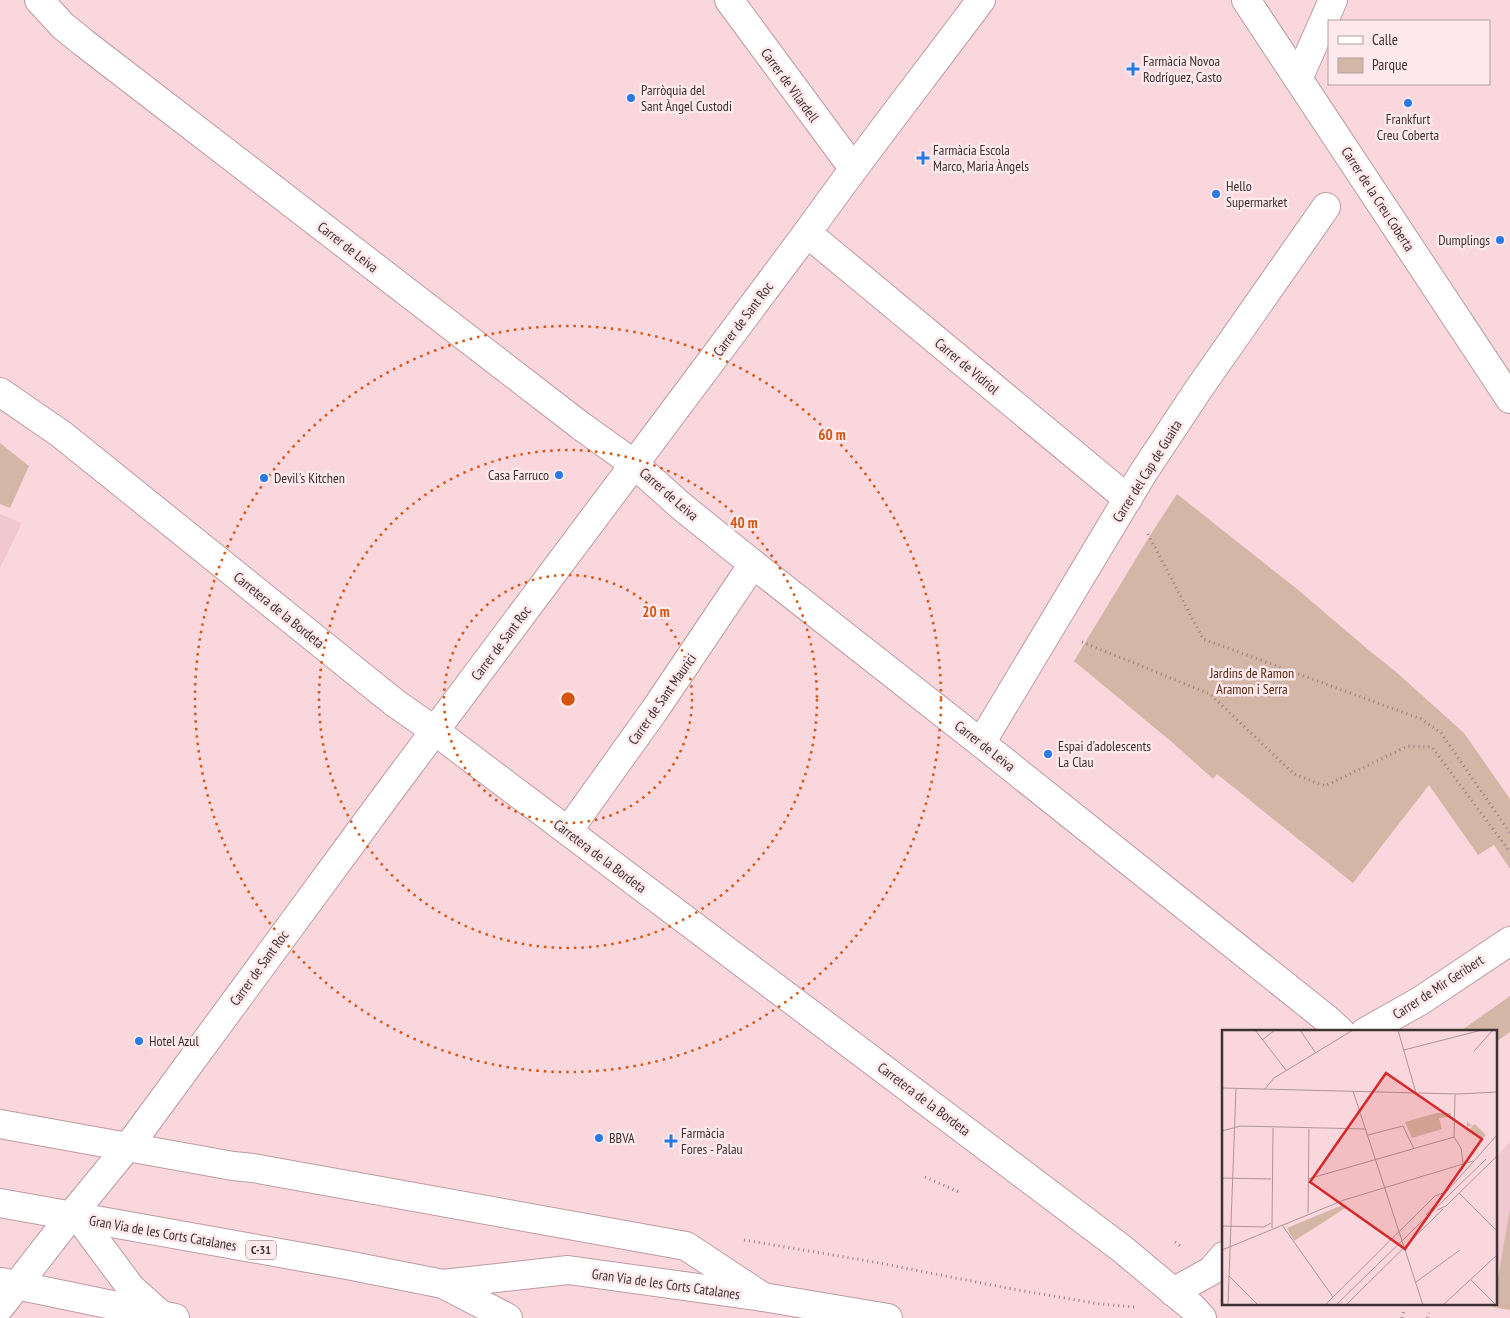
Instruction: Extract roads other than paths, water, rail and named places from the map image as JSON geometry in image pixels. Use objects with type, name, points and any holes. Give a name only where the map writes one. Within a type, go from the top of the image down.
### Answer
[{"type":"street","name":"Carrer de Leiva","points":[[38,0],[63,26],[84,43],[581,426],[634,464],[681,506],[753,564],[1321,1013],[1339,1030]]},
{"type":"street","name":"Carrer de Vilardell","points":[[730,0],[853,168]]},
{"type":"street","name":"Carrer de Sant Roc","points":[[0,1307],[9,1283],[74,1218],[128,1147],[435,731],[806,234],[853,168],[981,0]]},
{"type":"street","name":"Carrer de la Creu Coberta","points":[[1246,0],[1510,399]]},
{"type":"street","points":[[1298,79],[1333,0]]},
{"type":"street","name":"Carrer del Cap de Guaita","points":[[981,743],[1143,473],[1198,390],[1326,207]]},
{"type":"street","name":"Carrer de Vidriol","points":[[806,234],[1128,499]]},
{"type":"street","name":"Carretera de la Bordeta","points":[[0,392],[61,434],[387,697],[435,731],[1120,1248],[1193,1308],[1202,1318]]},
{"type":"street","name":"Carrer de Sant Maurici","points":[[568,831],[654,711],[753,564]]},
{"type":"street","name":"Carrer de Mir Geribert","points":[[1369,1030],[1420,1001],[1510,941]]},
{"type":"street","points":[[0,1124],[233,1166],[273,1171],[686,1246],[762,1297]]},
{"type":"street","name":"Gran Via de les Corts Catalanes","points":[[0,1203],[443,1284],[508,1318]]},
{"type":"street","points":[[74,1218],[131,1288],[168,1316]]},
{"type":"street","points":[[1173,1292],[1212,1272],[1222,1259]]},
{"type":"street","name":"Gran Via de les Corts Catalanes","points":[[443,1284],[568,1270],[762,1297],[888,1318]]},
{"type":"street","points":[[9,1283],[168,1316]]},
{"type":"place","name":"Farmàcia Novoa Rodríguez, Casto","points":[[1133,69]]},
{"type":"place","name":"Parròquia del Sant Àngel Custodi","points":[[631,98]]},
{"type":"place","name":"Frankfurt Creu Coberta","points":[[1408,103]]},
{"type":"place","name":"Farmàcia Escola Marco, Maria Àngels","points":[[923,158]]},
{"type":"place","name":"Hello Supermarket","points":[[1216,194]]},
{"type":"place","name":"Dumplings","points":[[1500,240]]},
{"type":"place","name":"Casa Farruco","points":[[559,475]]},
{"type":"place","name":"Devil's Kitchen","points":[[264,478]]},
{"type":"place","name":"Espai d'adolescents La Clau","points":[[1048,754]]},
{"type":"place","name":"Hotel Azul","points":[[139,1041]]},
{"type":"place","name":"BBVA","points":[[599,1138]]},
{"type":"place","name":"Farmàcia Fores - Palau","points":[[671,1141]]},
{"type":"park label","name":"Jardins de Ramon Aramon i Serra","points":[[1252,682]]}]
